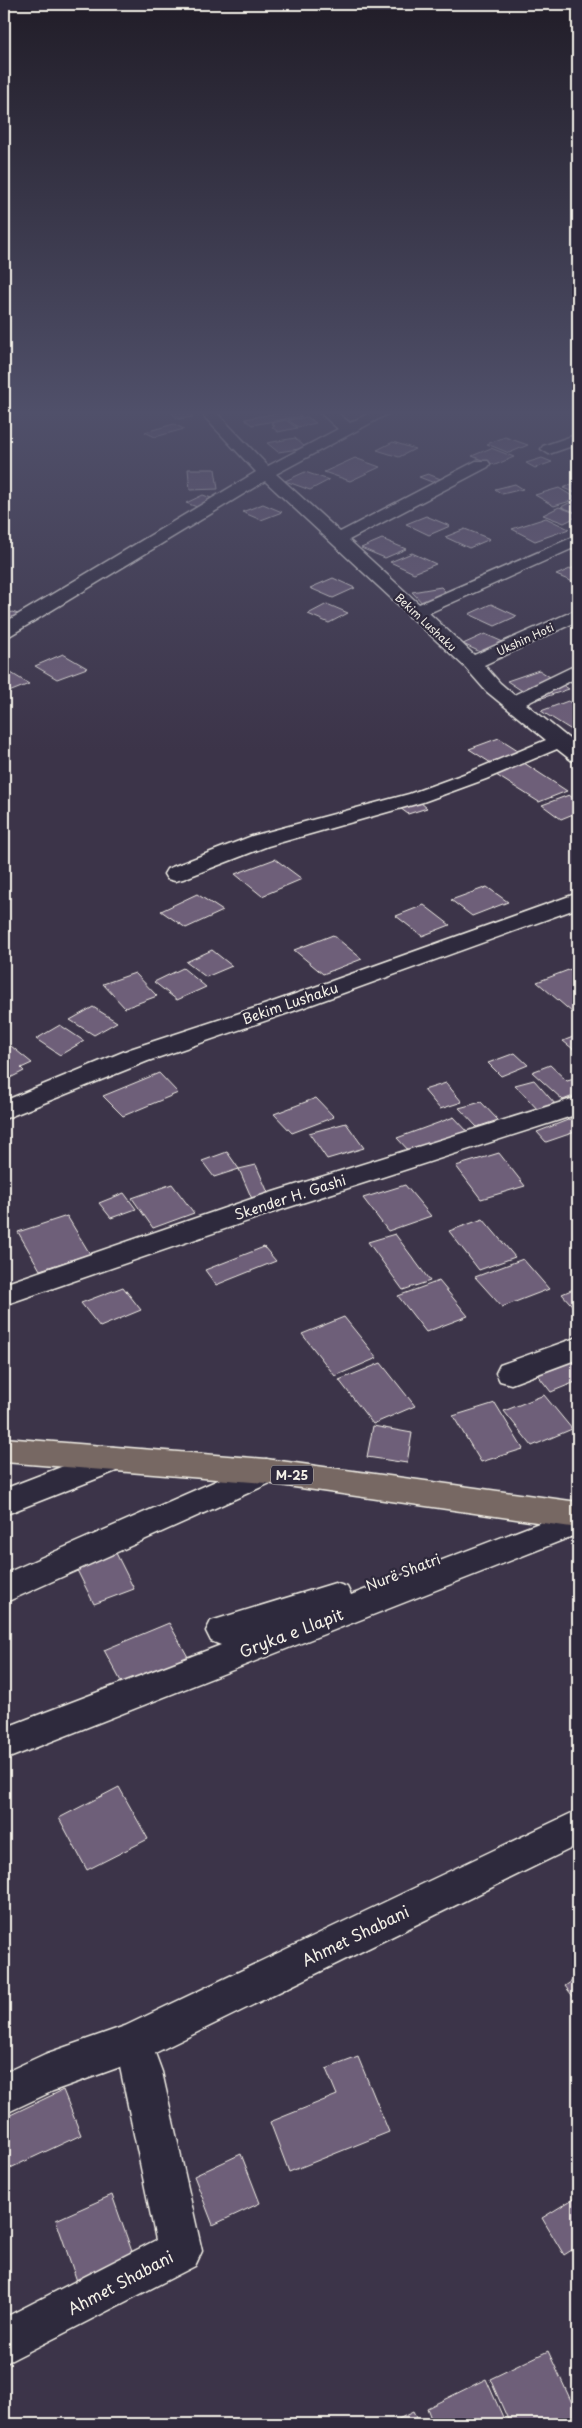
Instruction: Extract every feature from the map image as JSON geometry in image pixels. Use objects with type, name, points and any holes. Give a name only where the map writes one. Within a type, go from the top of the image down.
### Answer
[{"type":"main road","name":"M-25","points":[[4,1450],[266,1471],[572,1513]]},
{"type":"street","points":[[4,630],[180,523]]},
{"type":"street","name":"Bekim Lushaku","points":[[322,523],[415,613],[472,663],[493,687],[538,726],[578,756]]},
{"type":"street","points":[[339,539],[369,523]]},
{"type":"street","points":[[415,613],[578,540]]},
{"type":"street","name":"Ukshin Hoti","points":[[472,663],[578,614]]},
{"type":"street","points":[[513,704],[578,670]]},
{"type":"street","points":[[175,874],[260,841],[434,791],[479,775],[560,741]]},
{"type":"street","name":"Bekim Lushaku","points":[[4,1110],[139,1054],[279,1008],[578,900]]},
{"type":"street","name":"Skender H. Gashi","points":[[4,1295],[267,1204],[578,1105]]},
{"type":"street","points":[[511,1373],[578,1348]]},
{"type":"street","points":[[4,1502],[113,1459]]},
{"type":"street","points":[[4,1589],[266,1471]]},
{"type":"street","name":"Nurë Shatri","points":[[223,1632],[350,1592],[572,1513]]},
{"type":"street","name":"Gryka e Llapit","points":[[4,1744],[572,1513]]},
{"type":"street","name":"Ahmet Shabani","points":[[4,2094],[45,2074],[132,2043],[578,1827]]},
{"type":"street","name":"Ahmet Shabani","points":[[4,2342],[180,2251],[142,2072],[132,2043]]},
{"type":"building","points":[[444,523],[450,526],[429,535],[406,524]]},
{"type":"building","points":[[530,523],[557,523],[569,529],[535,541],[512,529]]},
{"type":"building","points":[[465,529],[490,539],[469,548],[445,537]]},
{"type":"building","points":[[382,539],[406,549],[385,558],[361,548]]},
{"type":"building","points":[[412,553],[436,564],[414,573],[390,562]]},
{"type":"building","points":[[577,566],[578,584],[556,575]]},
{"type":"building","points":[[333,578],[355,588],[333,598],[310,588]]},
{"type":"building","points":[[441,587],[455,602],[426,607],[412,592]]},
{"type":"building","points":[[327,604],[348,613],[329,623],[308,614]]},
{"type":"building","points":[[491,604],[517,616],[495,626],[469,614]]},
{"type":"building","points":[[12,612],[34,619],[17,630],[4,626],[4,617]]},
{"type":"building","points":[[485,634],[512,646],[489,656],[463,644]]},
{"type":"building","points":[[63,654],[87,668],[57,679],[35,666]]},
{"type":"building","points":[[539,670],[569,689],[536,700],[507,681]]},
{"type":"building","points":[[11,673],[29,684],[4,694],[4,675]]},
{"type":"building","points":[[568,701],[578,707],[578,734],[541,711]]},
{"type":"building","points":[[499,738],[521,752],[491,763],[469,749]]},
{"type":"building","points":[[524,763],[567,791],[539,802],[496,775]]},
{"type":"building","points":[[569,795],[578,802],[578,812],[561,819],[542,805]]},
{"type":"building","points":[[420,802],[427,808],[408,814],[400,808]]},
{"type":"building","points":[[275,859],[302,879],[262,896],[235,874]]},
{"type":"building","points":[[487,887],[508,902],[472,916],[451,900]]},
{"type":"building","points":[[197,894],[223,911],[186,928],[161,911]]},
{"type":"building","points":[[424,905],[450,925],[422,936],[396,916]]},
{"type":"building","points":[[333,935],[362,959],[323,974],[294,950]]},
{"type":"building","points":[[212,950],[232,966],[206,977],[186,962]]},
{"type":"building","points":[[183,968],[206,987],[177,1000],[154,982]]},
{"type":"building","points":[[571,969],[578,976],[578,1011],[573,1013],[537,982]]},
{"type":"building","points":[[135,973],[157,996],[125,1008],[103,984]]},
{"type":"building","points":[[93,1007],[117,1022],[94,1035],[70,1020]]},
{"type":"building","points":[[60,1025],[84,1041],[60,1055],[36,1039]]},
{"type":"building","points":[[578,1035],[578,1047],[573,1049],[563,1041]]},
{"type":"building","points":[[11,1046],[32,1063],[21,1068],[24,1071],[4,1081],[4,1050]]},
{"type":"building","points":[[515,1053],[528,1065],[501,1076],[488,1063]]},
{"type":"building","points":[[550,1065],[567,1081],[578,1078],[578,1094],[563,1100],[532,1072]]},
{"type":"building","points":[[159,1073],[178,1093],[123,1116],[103,1096]]},
{"type":"building","points":[[534,1080],[556,1105],[539,1111],[515,1085]]},
{"type":"building","points":[[446,1083],[462,1102],[440,1109],[424,1090]]},
{"type":"building","points":[[316,1098],[334,1117],[292,1133],[274,1114]]},
{"type":"building","points":[[481,1102],[498,1120],[477,1127],[459,1108]]},
{"type":"building","points":[[578,1116],[578,1131],[546,1142],[537,1132]]},
{"type":"building","points":[[454,1117],[468,1132],[410,1152],[397,1138]]},
{"type":"building","points":[[346,1123],[364,1148],[327,1159],[309,1133]]},
{"type":"building","points":[[227,1152],[239,1169],[214,1177],[202,1161]]},
{"type":"building","points":[[499,1153],[525,1186],[481,1199],[456,1166]]},
{"type":"building","points":[[256,1165],[269,1195],[252,1199],[239,1169]]},
{"type":"building","points":[[172,1184],[194,1213],[153,1228],[132,1198]]},
{"type":"building","points":[[405,1185],[431,1216],[388,1231],[363,1198]]},
{"type":"building","points":[[124,1193],[136,1209],[111,1218],[99,1203]]},
{"type":"building","points":[[67,1216],[90,1254],[40,1270],[18,1232]]},
{"type":"building","points":[[483,1219],[515,1257],[479,1270],[449,1231]]},
{"type":"building","points":[[395,1234],[430,1281],[403,1290],[368,1242]]},
{"type":"building","points":[[264,1247],[276,1261],[216,1285],[205,1270]]},
{"type":"building","points":[[523,1259],[549,1289],[502,1307],[475,1277]]},
{"type":"building","points":[[439,1281],[468,1316],[426,1332],[398,1296]]},
{"type":"building","points":[[123,1287],[141,1310],[100,1327],[81,1303]]},
{"type":"building","points":[[578,1287],[578,1312],[562,1294]]},
{"type":"building","points":[[344,1317],[377,1358],[335,1376],[302,1334]]},
{"type":"building","points":[[578,1351],[578,1381],[551,1392],[533,1369]]},
{"type":"building","points":[[381,1363],[415,1406],[373,1424],[339,1380]]},
{"type":"building","points":[[544,1395],[572,1429],[532,1446],[504,1411]]},
{"type":"building","points":[[495,1403],[523,1449],[481,1462],[453,1416]]},
{"type":"building","points":[[373,1426],[412,1433],[407,1463],[367,1457]]},
{"type":"building","points":[[115,1551],[134,1589],[94,1604],[75,1566]]},
{"type":"building","points":[[169,1623],[188,1657],[123,1685],[104,1650]]},
{"type":"building","points":[[119,1787],[148,1839],[87,1870],[59,1818]]},
{"type":"building","points":[[578,1977],[578,2003],[565,1986]]},
{"type":"building","points":[[358,2057],[389,2132],[289,2172],[270,2122],[337,2095],[326,2069]]},
{"type":"building","points":[[63,2090],[81,2135],[4,2171],[4,2118]]},
{"type":"building","points":[[241,2154],[260,2203],[213,2225],[194,2176]]},
{"type":"building","points":[[112,2195],[135,2260],[79,2287],[56,2220]]},
{"type":"building","points":[[578,2196],[578,2246],[564,2255],[542,2218]]},
{"type":"building","points":[[548,2351],[578,2416],[578,2424],[510,2424],[490,2379]]},
{"type":"building","points":[[486,2379],[506,2424],[433,2424],[427,2408]]},
{"type":"building","points":[[413,2412],[419,2424],[388,2424]]}]
